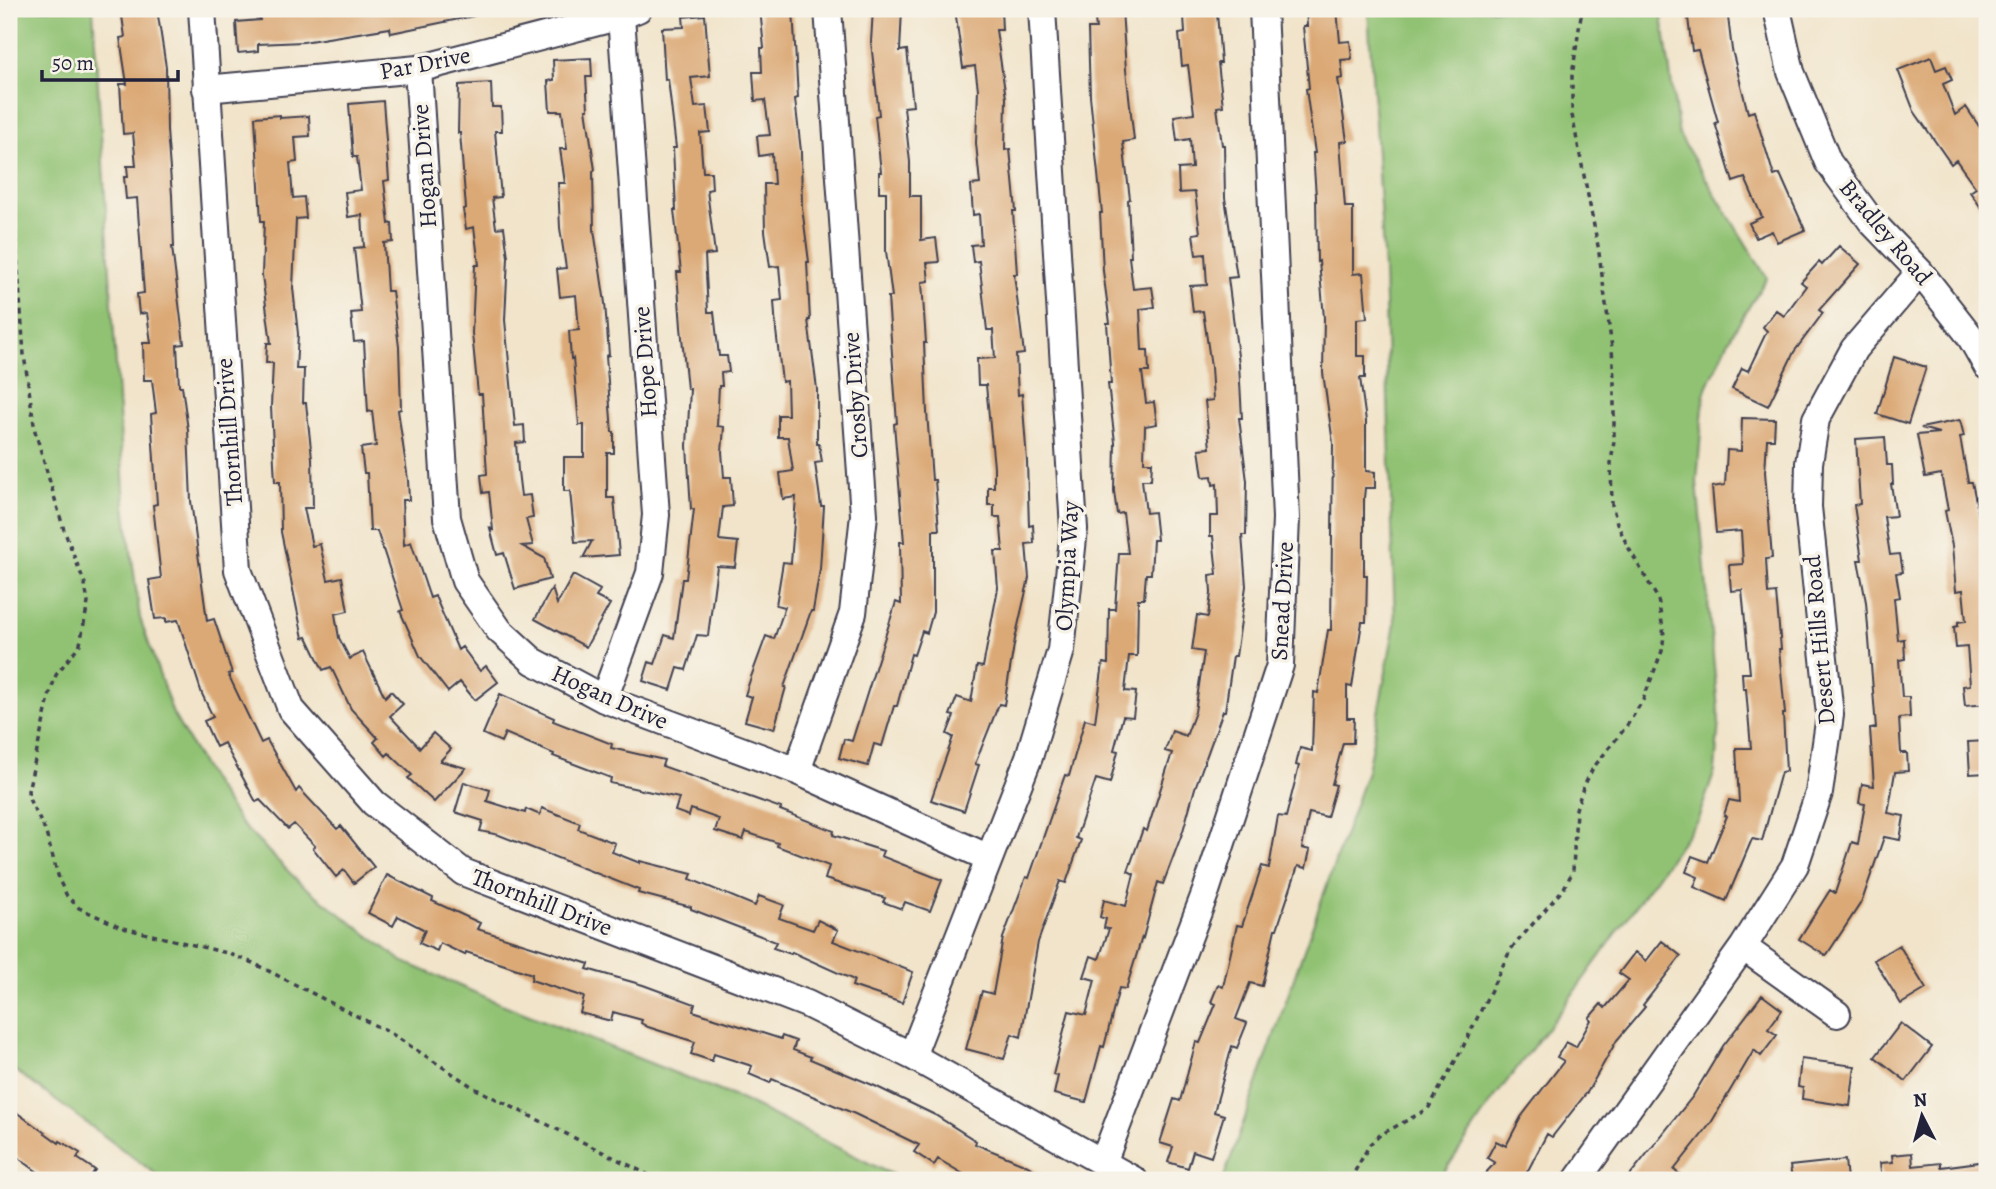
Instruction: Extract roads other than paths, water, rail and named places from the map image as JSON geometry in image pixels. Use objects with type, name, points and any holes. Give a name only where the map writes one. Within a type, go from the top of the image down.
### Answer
[{"type":"street","name":"Thornhill Drive","points":[[202,9],[239,570],[291,709],[374,803],[463,872],[807,1004],[912,1056],[1134,1180]]},
{"type":"street","name":"Crosby Drive","points":[[797,771],[853,613],[864,515],[828,9]]},
{"type":"street","name":"Olympia Way","points":[[912,1056],[1029,758],[1061,650],[1074,529],[1042,9]]},
{"type":"street","name":"Snead Drive","points":[[1103,1163],[1206,891],[1280,665],[1286,518],[1263,9]]},
{"type":"street","name":"Bradley Road","points":[[1777,9],[1791,72],[1828,162],[1872,222],[1920,272],[1970,336],[1987,366]]},
{"type":"street","name":"Par Drive","points":[[206,89],[418,69],[629,12]]},
{"type":"street","name":"Hope Drive","points":[[604,699],[650,573],[656,515],[629,12]]},
{"type":"street","name":"Hogan Drive","points":[[418,69],[447,518],[465,581],[499,630],[533,661],[604,699],[797,771],[989,858]]},
{"type":"street","name":"Desert Hills Road","points":[[1577,1180],[1744,947],[1795,865],[1819,793],[1830,715],[1808,507],[1809,463],[1815,419],[1854,348],[1920,272]]},
{"type":"street","points":[[1744,947],[1837,1014]]}]
